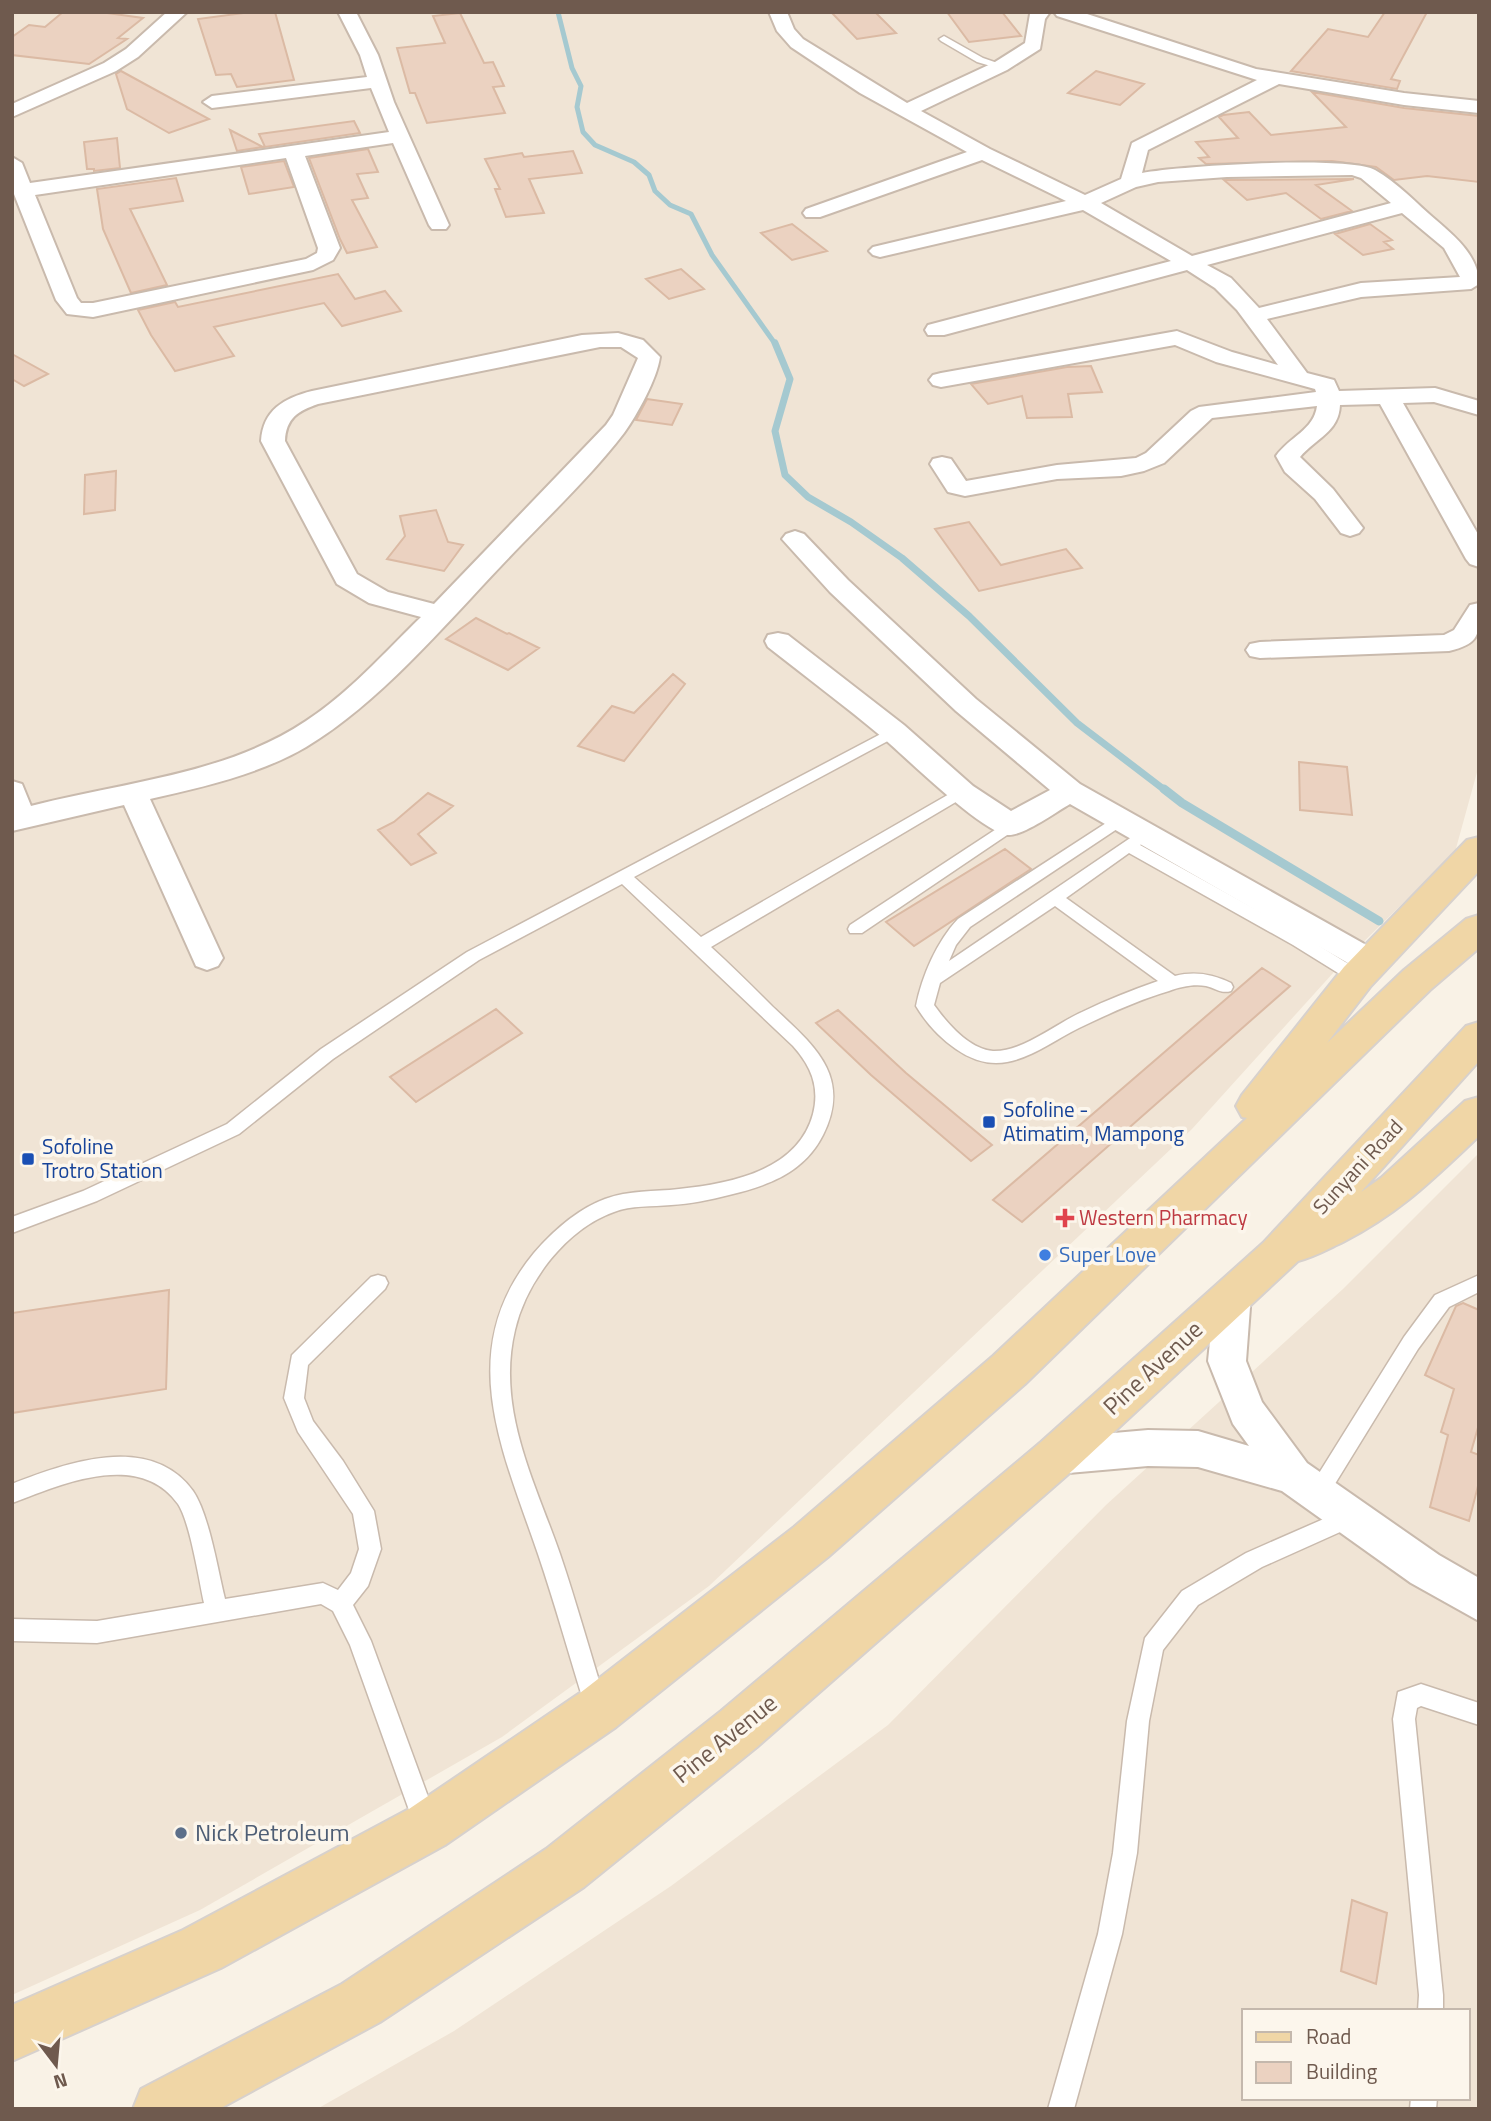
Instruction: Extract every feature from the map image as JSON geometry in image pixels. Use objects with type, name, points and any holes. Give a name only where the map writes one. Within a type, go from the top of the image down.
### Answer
[{"type":"main road","points":[[1175,1209],[1365,970],[1479,849]]},
{"type":"main road","points":[[12,2033],[202,1948],[427,1827],[598,1710],[832,1524],[1009,1370],[1417,980],[1479,928]]},
{"type":"main road","name":"Sunyani Road","points":[[1233,1294],[1278,1255],[1479,1036]]},
{"type":"main road","points":[[1278,1255],[1365,1211],[1395,1190],[1479,1112]]},
{"type":"main road","name":"Pine Avenue","points":[[161,2109],[361,2003],[565,1868],[739,1729],[1057,1456],[1233,1294]]},
{"type":"street","points":[[12,111],[110,67],[132,53],[178,12]]},
{"type":"street","points":[[347,12],[439,225]]},
{"type":"street","points":[[778,12],[786,31],[808,52],[905,111],[1085,203],[1223,283],[1254,316],[1300,378]]},
{"type":"street","points":[[905,111],[1001,66],[1034,45],[1037,18],[1041,12]]},
{"type":"street","points":[[1063,12],[1229,68],[1276,79],[1479,107]]},
{"type":"street","points":[[1130,182],[1139,147],[1276,79]]},
{"type":"street","points":[[212,103],[379,81]]},
{"type":"street","points":[[24,190],[401,136]]},
{"type":"street","points":[[12,163],[67,300],[75,309],[93,310],[313,264],[326,256],[329,248],[293,151]]},
{"type":"street","points":[[813,213],[983,153]]},
{"type":"street","points":[[880,251],[1085,203],[1130,182],[1166,175],[1354,169],[1367,174],[1452,244],[1472,279],[1463,284],[1362,289],[1254,316]]},
{"type":"street","points":[[936,330],[1404,206]]},
{"type":"street","points":[[941,380],[1177,338],[1218,355],[1326,385],[1329,416],[1323,426],[1288,456],[1294,467],[1324,494],[1350,528]]},
{"type":"street","points":[[12,790],[17,820],[227,770],[271,753],[348,706],[493,561],[614,430],[624,416],[648,364],[649,357],[636,344],[611,340],[582,342],[312,398],[290,406],[278,416],[273,428],[273,441],[346,578],[361,592],[440,613]]},
{"type":"street","points":[[942,464],[957,486],[965,489],[1057,472],[1132,467],[1155,458],[1199,416],[1207,412],[1329,398],[1435,395],[1479,408]]},
{"type":"street","points":[[1389,398],[1479,559]]},
{"type":"street","points":[[795,539],[839,586],[966,705],[1070,790],[1131,833],[1365,970]]},
{"type":"street","points":[[1259,650],[1449,643],[1464,636],[1479,611]]},
{"type":"street","points":[[778,640],[894,732],[962,793],[1010,825],[1070,790]]},
{"type":"street","points":[[133,793],[206,958]]},
{"type":"street","points":[[1233,1294],[1227,1361],[1247,1412],[1305,1485]]},
{"type":"street","points":[[1057,1456],[1148,1448],[1198,1449],[1305,1485],[1425,1569],[1479,1601]]},
{"type":"lane","points":[[944,39],[980,60],[1001,66]]},
{"type":"lane","points":[[12,1225],[90,1196],[233,1129],[327,1054],[473,956],[894,732]]},
{"type":"lane","points":[[701,944],[962,793]]},
{"type":"lane","points":[[856,929],[1010,825]]},
{"type":"lane","points":[[934,979],[1055,898],[1131,833]]},
{"type":"lane","points":[[1131,833],[964,923],[953,933],[946,946],[928,989],[925,1006],[934,1020],[961,1045],[999,1058],[1032,1047],[1062,1029],[1171,982],[1194,979],[1225,987]]},
{"type":"lane","points":[[598,1710],[549,1555],[501,1418],[500,1371],[505,1330],[531,1268],[564,1234],[603,1207],[640,1200],[718,1192],[775,1173],[810,1144],[826,1105],[822,1076],[802,1045],[701,944],[623,876]]},
{"type":"lane","points":[[1055,898],[1171,982]]},
{"type":"lane","points":[[341,1604],[360,1579],[370,1549],[363,1511],[305,1426],[294,1398],[299,1361],[378,1283]]},
{"type":"lane","points":[[1305,1485],[1442,1301],[1479,1283]]},
{"type":"lane","points":[[12,1494],[38,1483],[113,1464],[153,1470],[187,1498],[217,1611]]},
{"type":"lane","points":[[1061,2109],[1110,1934],[1125,1853],[1138,1721],[1153,1646],[1190,1598],[1254,1560],[1351,1517]]},
{"type":"lane","points":[[12,1630],[97,1632],[323,1593],[341,1604],[360,1641],[427,1827]]},
{"type":"lane","points":[[1430,2009],[1431,1995],[1404,1719],[1406,1700],[1421,1695],[1479,1714]]},
{"type":"shaded area","points":[[12,12],[1479,12],[1479,765],[1455,852],[1343,962],[1192,1129],[709,1586],[502,1737],[200,1910],[12,1995]]},
{"type":"shaded area","points":[[1479,1153],[1479,2109],[317,2109],[454,2031],[671,1886],[888,1725],[1106,1505],[1343,1289]]},
{"type":"building","points":[[63,12],[100,12],[143,18],[118,38],[127,39],[89,64],[12,55],[12,37],[29,25],[45,27]]},
{"type":"building","points":[[251,12],[275,12],[294,80],[237,87],[231,74],[216,75],[198,19]]},
{"type":"building","points":[[831,12],[875,12],[896,33],[857,39]]},
{"type":"building","points":[[947,12],[1002,12],[1021,36],[969,42]]},
{"type":"building","points":[[1385,12],[1427,12],[1391,79],[1400,81],[1397,89],[1291,71],[1328,29],[1368,37]]},
{"type":"building","points":[[460,13],[484,63],[493,62],[504,86],[493,87],[505,113],[427,123],[415,93],[410,93],[397,48],[445,43],[433,16]]},
{"type":"building","points":[[121,71],[209,119],[169,133],[127,109],[116,74]]},
{"type":"building","points":[[1096,71],[1144,84],[1120,105],[1068,93]]},
{"type":"building","points":[[1312,92],[1404,108],[1479,116],[1479,182],[1427,176],[1394,180],[1376,167],[1332,161],[1206,164],[1199,158],[1209,157],[1196,142],[1238,138],[1219,117],[1223,115],[1249,112],[1271,135],[1346,127]]},
{"type":"building","points":[[354,121],[360,133],[265,147],[259,134]]},
{"type":"building","points":[[230,130],[263,147],[237,151]]},
{"type":"building","points":[[117,138],[120,168],[94,171],[87,169],[84,142]]},
{"type":"building","points":[[368,149],[378,172],[357,174],[368,198],[352,200],[377,247],[347,253],[309,158]]},
{"type":"building","points":[[573,151],[582,173],[529,179],[544,213],[506,217],[495,189],[500,189],[485,159],[522,153],[524,157]]},
{"type":"building","points":[[284,161],[294,187],[249,194],[241,167]]},
{"type":"building","points":[[176,178],[183,201],[130,209],[167,285],[131,293],[103,229],[97,189]]},
{"type":"building","points":[[1354,179],[1316,185],[1352,211],[1321,219],[1286,193],[1247,200],[1224,180]]},
{"type":"building","points":[[792,224],[827,251],[792,260],[761,233]]},
{"type":"building","points":[[1370,224],[1392,240],[1384,242],[1393,249],[1363,255],[1335,234]]},
{"type":"building","points":[[681,269],[704,289],[669,299],[646,279]]},
{"type":"building","points":[[338,274],[355,299],[385,291],[401,311],[342,326],[324,303],[214,327],[234,356],[175,371],[138,310],[175,302],[178,307]]},
{"type":"building","points":[[12,354],[48,374],[24,386],[12,379]]},
{"type":"building","points":[[1091,366],[1102,392],[1068,394],[1072,417],[1027,418],[1022,396],[988,404],[971,384],[1067,367]]},
{"type":"building","points":[[647,399],[682,404],[672,425],[636,420]]},
{"type":"building","points":[[116,471],[115,510],[84,514],[85,475]]},
{"type":"building","points":[[436,510],[448,542],[463,545],[444,571],[387,559],[405,536],[400,516]]},
{"type":"building","points":[[969,522],[1001,565],[1066,549],[1082,568],[979,591],[935,529]]},
{"type":"building","points":[[476,618],[539,648],[508,670],[446,639]]},
{"type":"building","points":[[673,674],[685,684],[624,761],[578,746],[612,706],[634,713]]},
{"type":"building","points":[[1299,762],[1347,767],[1352,815],[1300,810]]},
{"type":"building","points":[[428,793],[453,806],[418,834],[436,853],[411,865],[378,830],[394,822]]},
{"type":"building","points":[[1005,849],[1031,869],[914,946],[886,922]]},
{"type":"building","points":[[1262,968],[1290,986],[1022,1222],[993,1200]]},
{"type":"building","points":[[496,1009],[522,1033],[416,1102],[390,1077]]},
{"type":"building","points":[[838,1010],[906,1073],[992,1145],[971,1161],[871,1075],[816,1023]]},
{"type":"building","points":[[169,1290],[166,1389],[12,1413],[12,1313]]},
{"type":"building","points":[[1463,1303],[1479,1310],[1479,1424],[1471,1452],[1479,1455],[1479,1482],[1469,1521],[1430,1507],[1448,1435],[1441,1432],[1454,1389],[1425,1375],[1456,1306]]},
{"type":"building","points":[[1352,1900],[1387,1913],[1376,1984],[1341,1971]]},
{"type":"waterway","points":[[558,12],[572,68],[581,86],[577,107],[583,132],[595,145],[634,162],[649,175],[655,191],[670,205],[691,214],[712,255],[776,344]]},
{"type":"waterway","points":[[776,344],[790,379],[775,431],[785,475],[808,497],[851,522],[902,558],[969,616],[1077,723],[1166,791]]},
{"type":"waterway","points":[[1164,789],[1182,803],[1379,921]]},
{"type":"place","name":"Sofoline - Atimatim, Mampong","points":[[989,1122]]},
{"type":"place","name":"Sofoline Trotro Station","points":[[28,1159]]},
{"type":"place","name":"Western Pharmacy","points":[[1065,1218]]},
{"type":"place","name":"Super Love","points":[[1045,1255]]},
{"type":"place","name":"Nick Petroleum","points":[[181,1833]]}]
